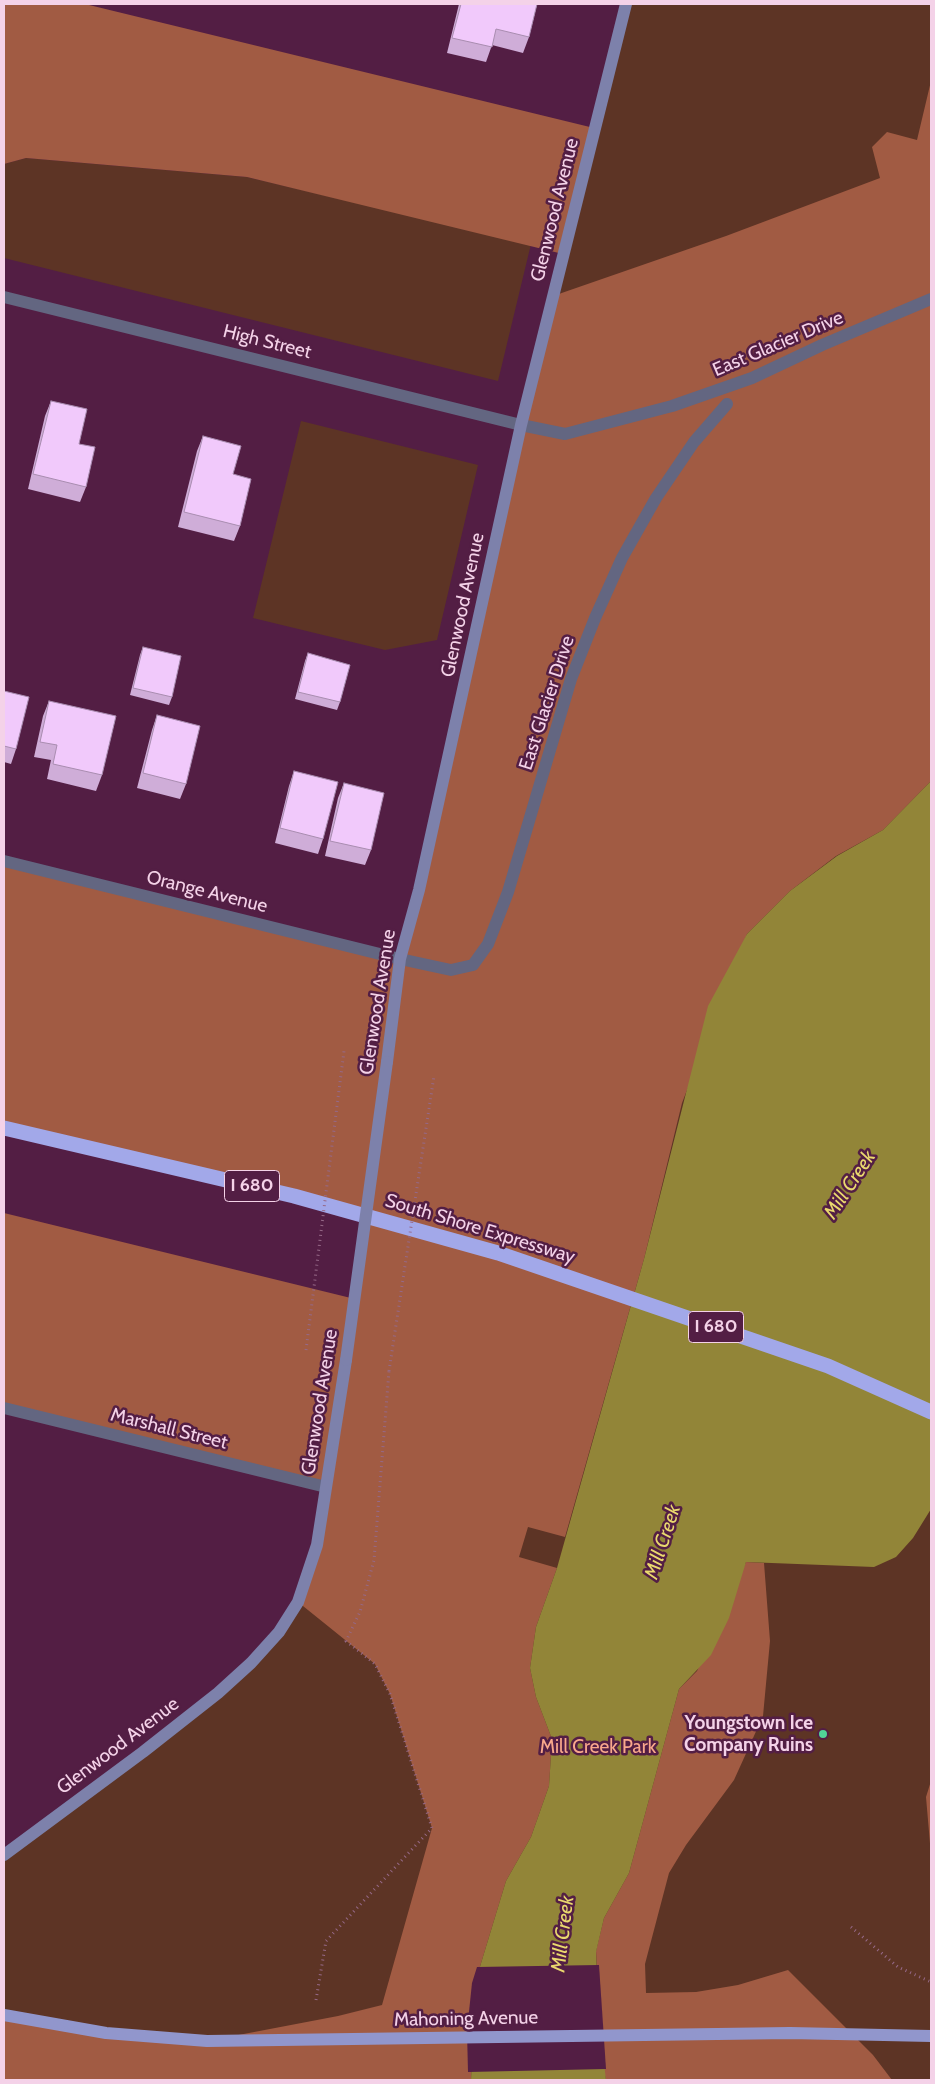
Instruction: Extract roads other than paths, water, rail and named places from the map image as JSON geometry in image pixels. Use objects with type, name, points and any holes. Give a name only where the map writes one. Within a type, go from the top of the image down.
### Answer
[{"type":"highway","name":"South Shore Expressway","points":[[4,1128],[294,1196],[498,1252],[828,1366],[931,1412]]},
{"type":"main road","name":"Glenwood Avenue","points":[[4,1855],[143,1752],[218,1693],[252,1663],[279,1632],[298,1602],[316,1545],[326,1487],[346,1360],[400,959],[419,890],[521,425],[626,4]]},
{"type":"main road","name":"Mahoning Avenue","points":[[4,2015],[106,2033],[207,2042],[790,2033],[931,2036]]},
{"type":"street","name":"High Street","points":[[4,297],[521,425]]},
{"type":"street","name":"East Glacier Drive","points":[[521,425],[565,434],[672,406],[752,378],[822,345],[931,299]]},
{"type":"street","name":"East Glacier Drive","points":[[400,959],[451,970],[473,965],[488,944],[508,892],[571,679],[595,618],[622,558],[656,498],[694,442],[727,404]]},
{"type":"street","name":"Orange Avenue","points":[[4,861],[400,959]]},
{"type":"street","name":"Marshall Street","points":[[4,1408],[326,1487]]},
{"type":"water","name":"Mill Creek","points":[[931,781],[931,1509],[913,1538],[896,1557],[874,1567],[746,1562],[729,1618],[711,1655],[679,1689],[629,1873],[604,1918],[596,1952],[599,2020],[606,2080],[471,2080],[475,1983],[506,1881],[531,1837],[549,1786],[552,1739],[536,1697],[530,1668],[536,1627],[557,1568],[644,1259],[708,1006],[747,934],[790,891],[837,856],[883,830]]},
{"type":"place","name":"Youngstown Ice Company Ruins","points":[[823,1734]]},
{"type":"park label","name":"Mill Creek Park","points":[[598,1747]]}]
